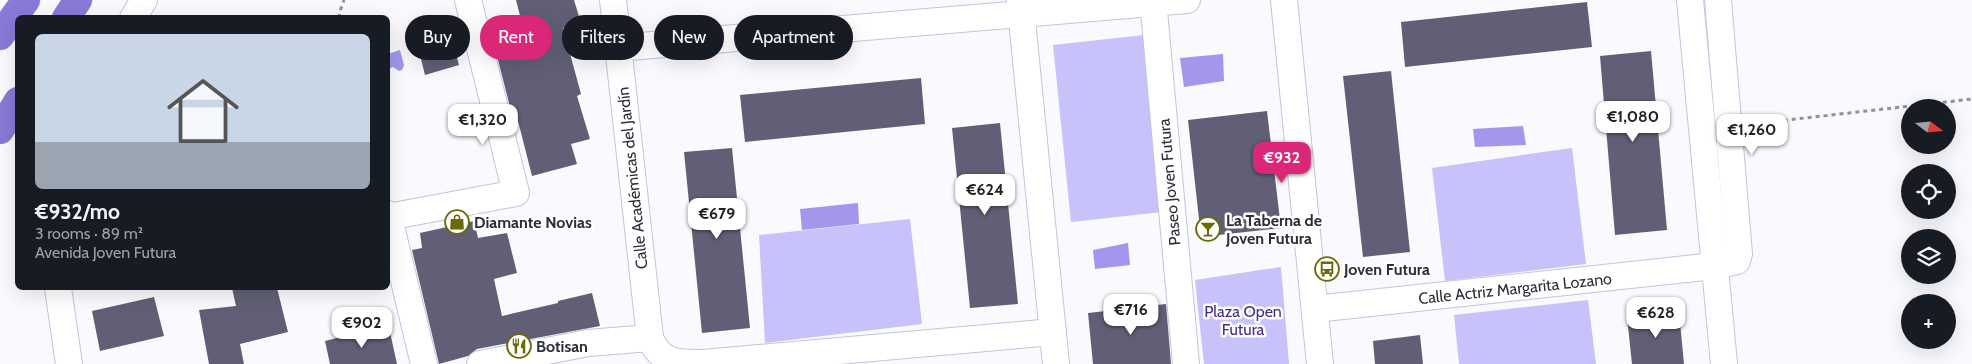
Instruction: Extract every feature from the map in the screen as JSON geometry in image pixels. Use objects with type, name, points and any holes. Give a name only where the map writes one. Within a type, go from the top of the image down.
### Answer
[{"type":"highway","points":[[15,15],[26,0]]},
{"type":"highway","points":[[69,15],[78,0]]},
{"type":"highway","points":[[0,36],[15,15]]},
{"type":"highway","points":[[0,109],[15,90]]},
{"type":"highway","points":[[0,130],[15,106]]},
{"type":"street","points":[[135,15],[144,0]]},
{"type":"street","points":[[390,216],[516,193],[468,0]]},
{"type":"street","name":"Calle Académicas del Jardín","points":[[613,0],[614,15]]},
{"type":"street","points":[[644,45],[1021,7],[1187,0]]},
{"type":"street","points":[[1284,0],[1320,364]]},
{"type":"street","points":[[1690,0],[1724,364]]},
{"type":"street","points":[[1718,0],[1728,127]]},
{"type":"street","name":"Paseo Joven Futura","points":[[1153,1],[1186,364]]},
{"type":"street","points":[[1021,7],[1056,364]]},
{"type":"street","name":"Calle Académicas del Jardín","points":[[618,60],[654,346]]},
{"type":"street","name":"Calle Actriz Margarita Lozano","points":[[1315,309],[1734,263],[1737,261],[1739,254],[1728,127]]},
{"type":"street","points":[[390,224],[424,364]]},
{"type":"street","points":[[63,290],[69,364]]},
{"type":"street","points":[[480,364],[588,343],[654,346],[670,361],[703,363],[1053,332]]},
{"type":"path","points":[[339,15],[344,0]]},
{"type":"path","points":[[1728,127],[1972,99]]},
{"type":"green space","points":[[1144,35],[1162,212],[1071,222],[1053,45]]},
{"type":"green space","points":[[1572,148],[1586,264],[1445,281],[1432,168]]},
{"type":"green space","points":[[910,219],[922,324],[765,343],[759,235]]},
{"type":"green space","name":"Plaza Open Futura","points":[[1281,267],[1289,364],[1204,364],[1195,280]]},
{"type":"green space","points":[[1588,300],[1596,364],[1459,364],[1454,315]]},
{"type":"shaded area","points":[[400,50],[404,65],[402,70],[399,71],[393,67],[390,68],[390,53]]},
{"type":"shaded area","points":[[1223,54],[1224,81],[1184,87],[1180,58]]},
{"type":"shaded area","points":[[1523,126],[1526,145],[1475,147],[1473,129]]},
{"type":"shaded area","points":[[858,203],[859,224],[802,230],[800,209]]},
{"type":"shaded area","points":[[1128,243],[1130,265],[1095,269],[1093,250]]},
{"type":"building","points":[[516,0],[574,0],[579,15],[562,15],[562,60],[572,60],[581,94],[577,96],[590,139],[571,144],[577,164],[532,176],[516,113],[512,115],[498,60],[552,60],[552,15],[520,15]]},
{"type":"building","points":[[1587,2],[1592,47],[1405,67],[1401,22]]},
{"type":"building","points":[[1651,51],[1667,230],[1615,235],[1600,56]]},
{"type":"building","points":[[421,60],[458,60],[459,65],[425,75]]},
{"type":"building","points":[[1391,71],[1410,252],[1363,257],[1343,76]]},
{"type":"building","points":[[921,78],[925,124],[745,142],[740,95]]},
{"type":"building","points":[[1267,111],[1281,228],[1201,237],[1188,120]]},
{"type":"building","points":[[1000,123],[1018,304],[970,308],[952,128]]},
{"type":"building","points":[[732,148],[750,328],[702,333],[684,152]]},
{"type":"building","points":[[474,221],[478,238],[507,233],[517,273],[494,279],[502,316],[592,293],[600,326],[477,349],[468,356],[439,364],[412,250],[422,248],[420,233]]},
{"type":"building","points":[[232,290],[278,290],[288,332],[240,344],[244,364],[209,364],[199,310],[236,306]]},
{"type":"building","points":[[154,297],[164,336],[100,351],[92,311]]},
{"type":"building","points":[[1166,304],[1171,364],[1093,364],[1088,313]]},
{"type":"building","points":[[1679,312],[1684,364],[1632,364],[1627,317]]},
{"type":"building","points":[[372,329],[373,336],[390,332],[397,364],[330,364],[325,341]]},
{"type":"building","points":[[1420,335],[1423,364],[1375,364],[1373,341]]},
{"type":"place","name":"Diamante Novias","points":[[457,222]]},
{"type":"place","name":"La Taberna de Joven Futura","points":[[1208,229]]},
{"type":"place","name":"Joven Futura","points":[[1327,269]]},
{"type":"place","name":"Botisan","points":[[519,346]]}]
